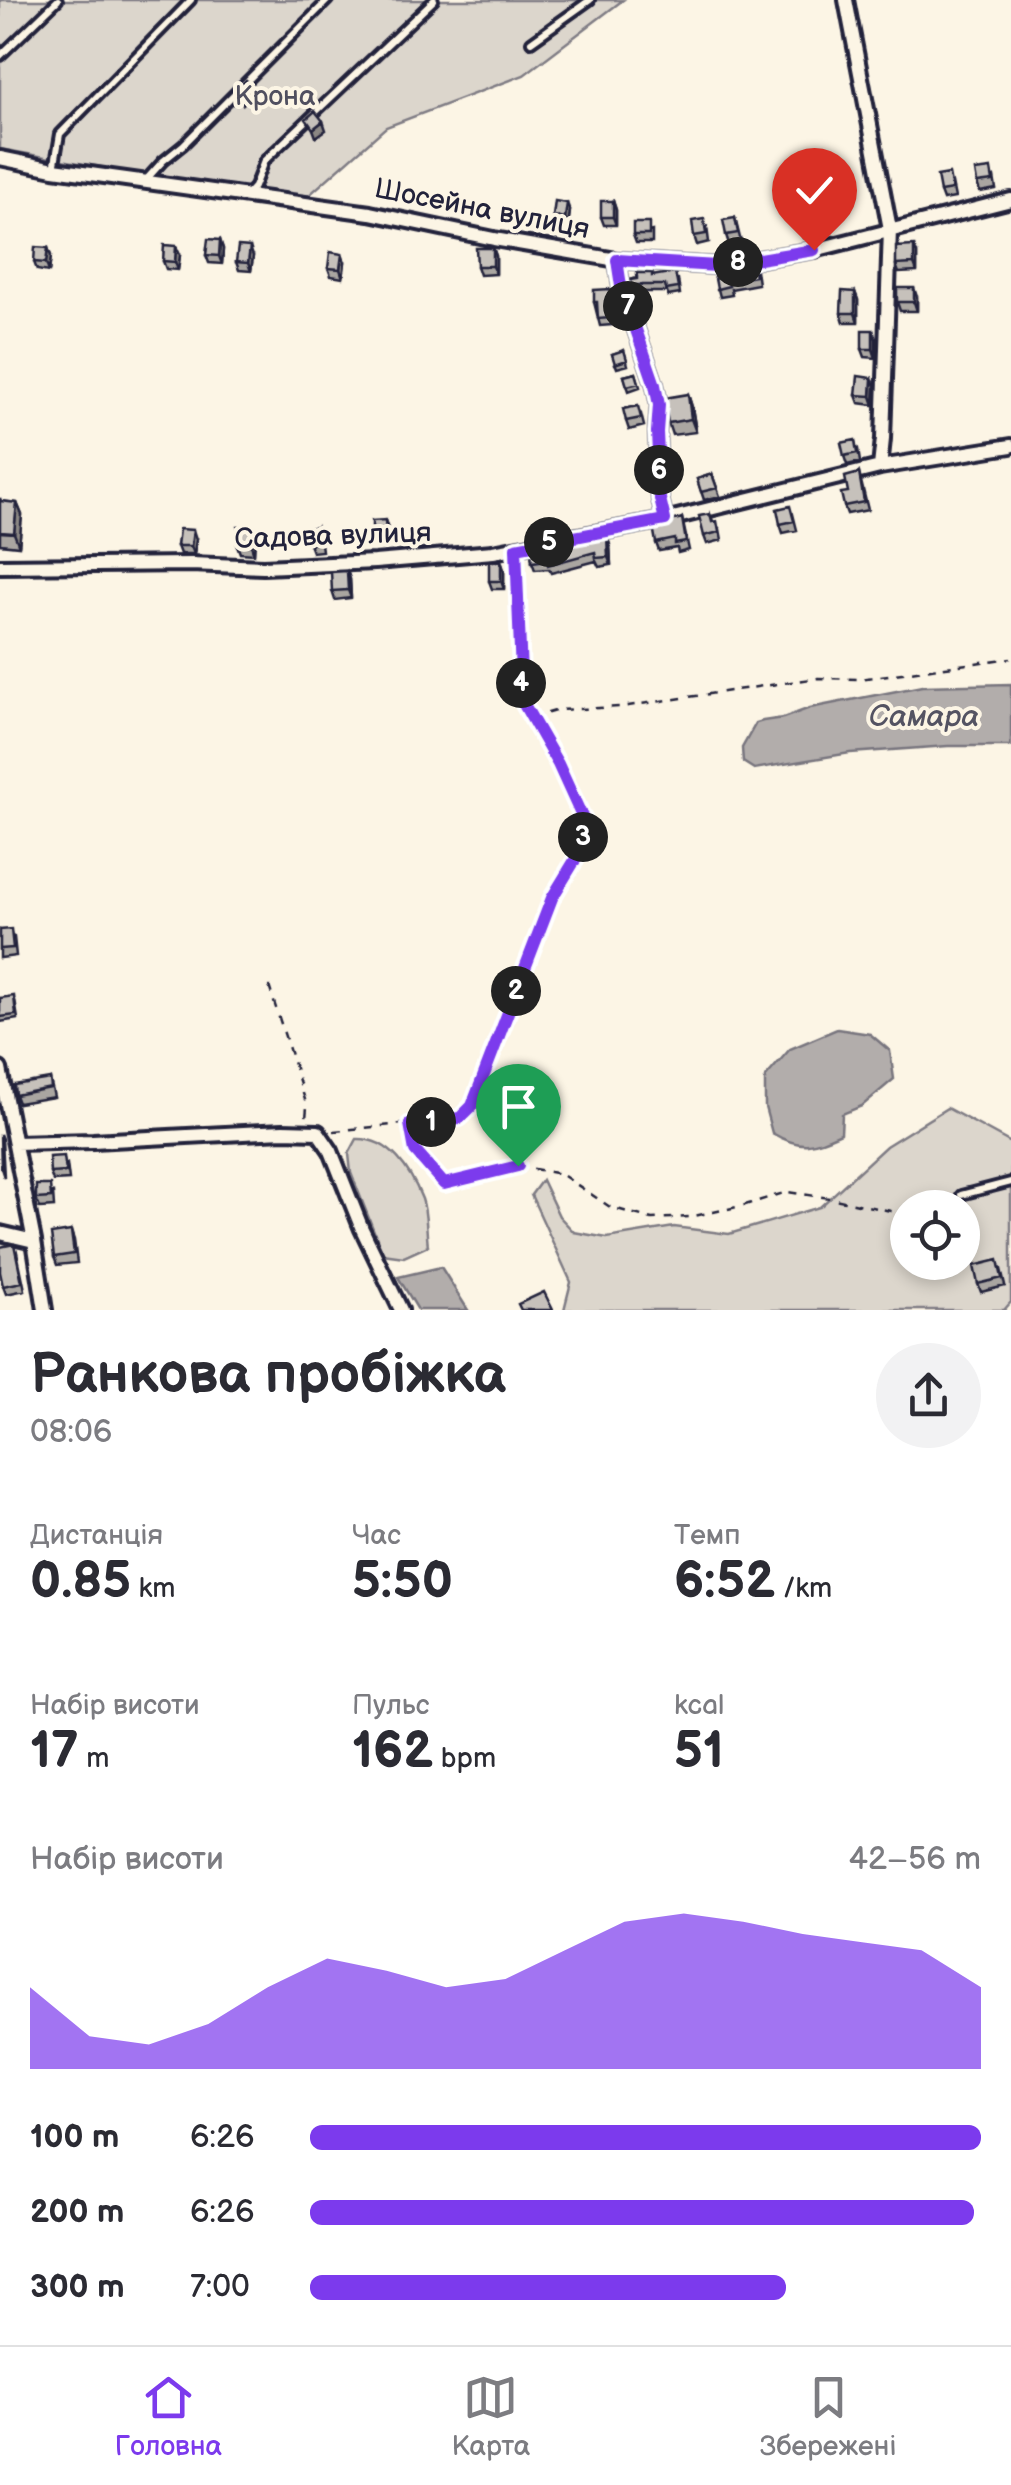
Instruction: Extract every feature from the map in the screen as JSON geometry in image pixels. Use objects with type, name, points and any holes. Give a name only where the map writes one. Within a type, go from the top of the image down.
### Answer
[{"type":"street","points":[[846,0],[890,229],[880,468]]},
{"type":"street","name":"Шосейна вулиця","points":[[0,158],[54,170],[370,213],[617,260],[717,266],[814,250],[1011,200]]},
{"type":"street","points":[[617,260],[621,286],[659,405],[660,499],[665,520]]},
{"type":"street","name":"Садова вулиця","points":[[0,566],[263,567],[375,562],[516,548],[665,520],[880,468],[1011,446]]},
{"type":"street","points":[[0,1069],[45,1310]]},
{"type":"street","points":[[15,1143],[312,1132],[331,1151],[362,1229],[401,1310]]},
{"type":"street","points":[[0,1232],[34,1241]]},
{"type":"lane","points":[[0,56],[58,0]]},
{"type":"lane","points":[[54,170],[60,134],[192,0]]},
{"type":"lane","points":[[144,182],[328,0]]},
{"type":"lane","points":[[245,197],[254,187],[264,161],[434,0]]},
{"type":"lane","points":[[531,42],[590,0]]},
{"type":"lane","points":[[980,1190],[1011,1182]]},
{"type":"path","points":[[269,986],[312,1132],[460,1118],[472,1106],[552,898],[583,847],[584,821],[558,764],[522,701],[516,548]]},
{"type":"path","points":[[532,718],[558,710],[621,707],[818,678],[859,680],[1011,658]]},
{"type":"path","points":[[410,1124],[415,1151],[444,1184],[518,1166],[561,1174],[610,1207],[652,1220],[689,1217],[787,1192],[890,1211]]},
{"type":"green space","name":"Крона","points":[[0,0],[623,0],[524,75],[386,127],[307,197],[146,175],[0,149]]},
{"type":"green space","points":[[947,1108],[1011,1143],[1011,1302],[1004,1310],[564,1310],[571,1282],[531,1195],[542,1180],[559,1216],[574,1232],[607,1238],[674,1227],[729,1234],[820,1207],[886,1146]]},
{"type":"green space","points":[[357,1139],[380,1144],[405,1167],[424,1204],[428,1246],[404,1257],[383,1254],[351,1173],[349,1154]]},
{"type":"water","name":"Самара","points":[[1011,684],[1011,746],[850,753],[754,769],[743,762],[742,748],[756,723],[922,686]]},
{"type":"water","points":[[837,1029],[870,1034],[890,1051],[894,1079],[862,1106],[842,1114],[841,1133],[806,1144],[772,1133],[765,1107],[765,1078],[790,1049]]},
{"type":"water","points":[[441,1267],[468,1310],[418,1310],[398,1277]]},
{"type":"building","points":[[246,80],[251,85],[240,96],[235,91]]},
{"type":"building","points":[[315,111],[323,121],[313,129],[306,119]]},
{"type":"building","points":[[991,169],[993,181],[977,183],[975,171]]},
{"type":"building","points":[[949,174],[952,190],[940,192],[937,176]]},
{"type":"building","points":[[555,201],[567,203],[565,218],[553,216]]},
{"type":"building","points":[[601,201],[613,201],[613,217],[601,217]]},
{"type":"building","points":[[809,212],[812,227],[800,229],[797,214]]},
{"type":"building","points":[[735,218],[738,233],[726,235],[723,220]]},
{"type":"building","points":[[704,219],[706,234],[694,236],[692,221]]},
{"type":"building","points":[[633,223],[649,223],[649,235],[633,235]]},
{"type":"building","points":[[208,239],[220,240],[219,256],[206,255]]},
{"type":"building","points":[[164,245],[176,246],[175,262],[163,261]]},
{"type":"building","points":[[238,246],[250,247],[248,263],[236,262]]},
{"type":"building","points":[[914,246],[914,264],[896,265],[896,247]]},
{"type":"building","points":[[35,247],[48,248],[46,263],[34,262]]},
{"type":"building","points":[[476,248],[493,248],[493,266],[477,266]]},
{"type":"building","points":[[330,252],[342,254],[340,269],[328,268]]},
{"type":"building","points":[[752,261],[755,276],[728,281],[729,286],[717,289],[714,273],[741,268],[740,263]]},
{"type":"building","points":[[675,272],[678,288],[631,285],[630,280],[637,279],[637,273],[652,276]]},
{"type":"building","points":[[897,288],[914,288],[914,302],[897,302]]},
{"type":"building","points":[[610,289],[610,318],[598,319],[594,290]]},
{"type":"building","points":[[842,291],[855,292],[855,313],[841,313]]},
{"type":"building","points":[[862,330],[873,330],[873,349],[862,349]]},
{"type":"building","points":[[624,350],[627,360],[615,364],[612,354]]},
{"type":"building","points":[[636,373],[639,383],[627,386],[624,376]]},
{"type":"building","points":[[858,376],[872,378],[871,396],[856,395]]},
{"type":"building","points":[[688,394],[691,419],[668,423],[664,398]]},
{"type":"building","points":[[638,406],[641,418],[626,421],[623,409]]},
{"type":"building","points":[[855,440],[857,453],[844,456],[841,443]]},
{"type":"building","points":[[859,473],[864,502],[844,506],[841,493],[848,492],[845,477]]},
{"type":"building","points":[[712,474],[717,488],[701,492],[697,479]]},
{"type":"building","points":[[0,501],[17,503],[14,533],[0,532]]},
{"type":"building","points":[[790,506],[794,521],[780,524],[777,509]]},
{"type":"building","points":[[710,514],[712,522],[717,521],[719,532],[704,536],[699,516]]},
{"type":"building","points":[[682,518],[686,542],[675,544],[675,539],[656,543],[653,526]]},
{"type":"building","points":[[385,520],[386,537],[372,537],[372,521]]},
{"type":"building","points":[[238,526],[252,527],[251,545],[237,545]]},
{"type":"building","points":[[317,527],[319,543],[309,544],[307,528]]},
{"type":"building","points":[[179,529],[193,530],[191,546],[177,546]]},
{"type":"building","points":[[607,536],[608,557],[596,558],[595,552],[548,565],[547,560],[532,562],[530,546],[555,545],[556,549]]},
{"type":"building","points":[[489,561],[501,561],[501,581],[489,581]]},
{"type":"building","points":[[347,571],[348,590],[332,591],[331,572]]},
{"type":"building","points":[[11,929],[13,948],[0,949],[0,930]]},
{"type":"building","points":[[14,996],[16,1015],[0,1017],[0,998]]},
{"type":"building","points":[[50,1079],[51,1088],[15,1095],[14,1085]]},
{"type":"building","points":[[64,1156],[66,1172],[50,1173],[49,1157]]},
{"type":"building","points":[[36,1185],[50,1185],[51,1198],[36,1199]]},
{"type":"building","points":[[71,1231],[74,1254],[54,1257],[51,1234]]},
{"type":"building","points":[[14,1244],[22,1282],[3,1286],[0,1247]]},
{"type":"building","points":[[998,1260],[1002,1278],[978,1284],[980,1264]]},
{"type":"building","points":[[544,1292],[553,1310],[521,1310],[518,1304]]},
{"type":"route","points":[[518,1166],[444,1184],[415,1151],[410,1124],[460,1118],[472,1106],[552,898],[583,847],[584,821],[558,764],[522,701],[516,548],[665,520],[660,499],[659,405],[621,286],[617,260],[717,266],[814,250]]}]
